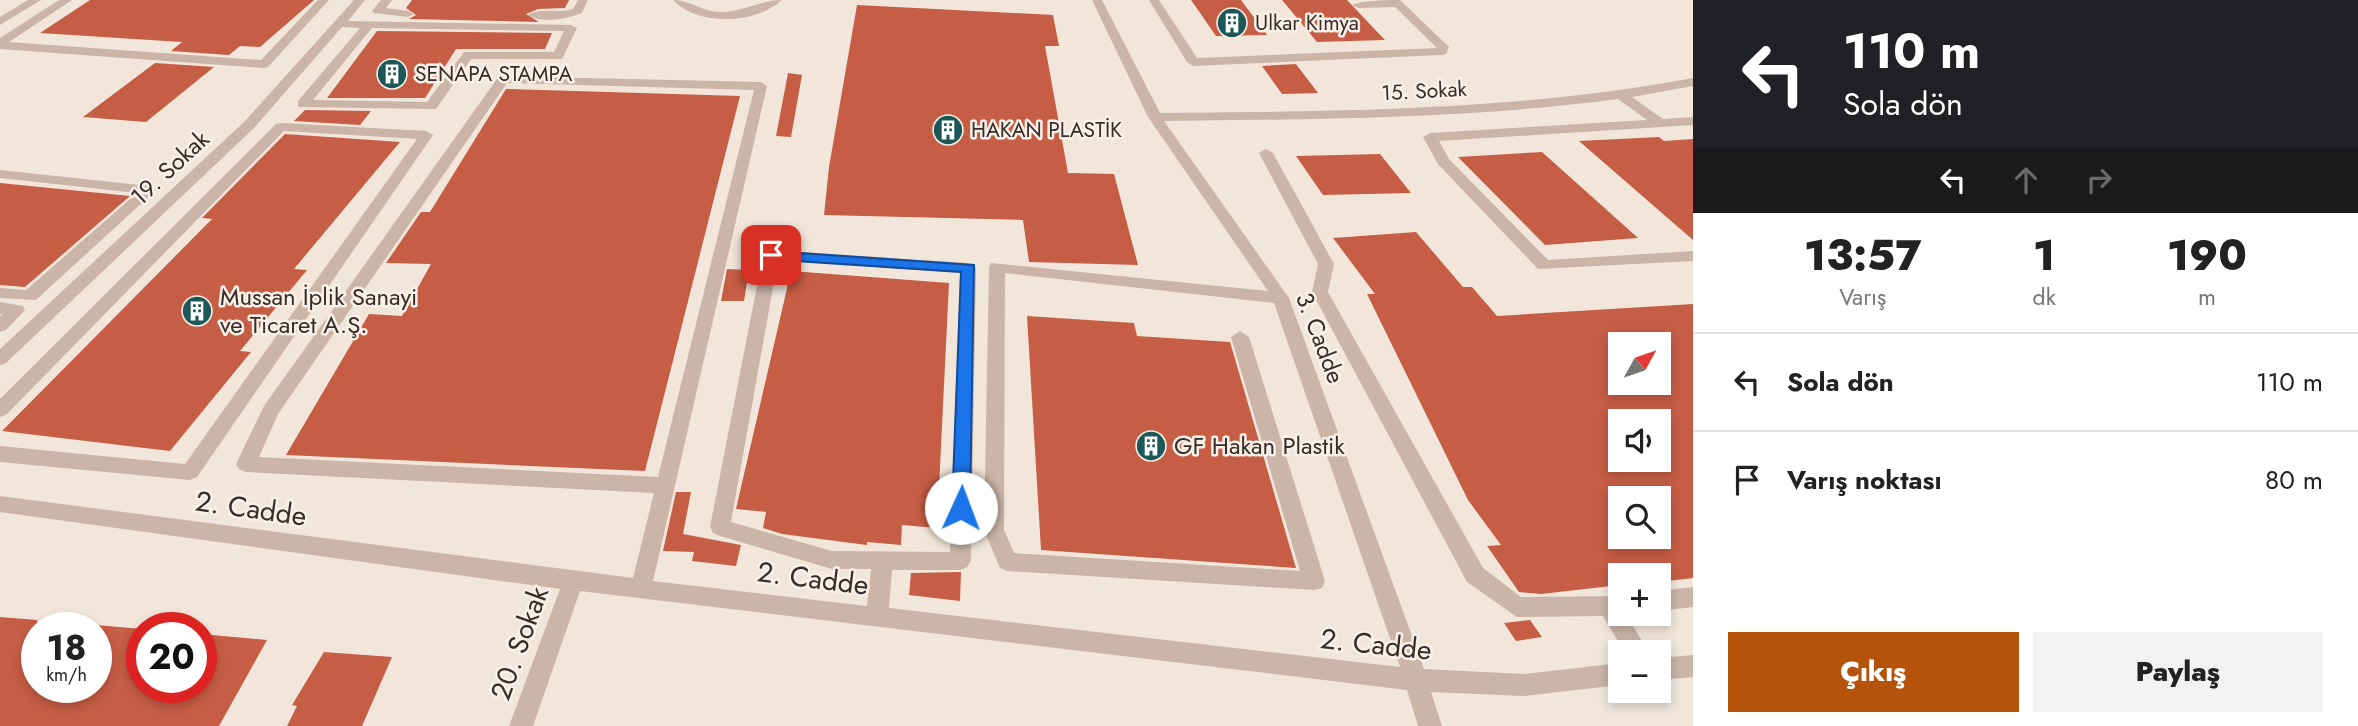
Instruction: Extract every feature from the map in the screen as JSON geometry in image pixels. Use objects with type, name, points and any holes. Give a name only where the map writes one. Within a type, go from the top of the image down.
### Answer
[{"type":"street","points":[[0,22],[36,0]]},
{"type":"street","points":[[0,44],[67,0]]},
{"type":"street","points":[[0,44],[264,64],[324,0]]},
{"type":"street","name":"19. Sokak","points":[[0,359],[249,125],[360,0]]},
{"type":"street","points":[[387,0],[378,11],[565,16],[578,12],[583,0]]},
{"type":"street","points":[[678,0],[706,16],[764,9],[777,0]]},
{"type":"street","name":"3. Cadde","points":[[1097,0],[1155,117],[1281,298],[1430,726]]},
{"type":"street","points":[[1154,0],[1193,62],[1442,51],[1443,47],[1396,2],[1358,5]]},
{"type":"street","points":[[339,24],[570,28],[558,56],[468,55],[431,106],[303,104],[368,25]]},
{"type":"street","points":[[641,588],[663,485],[761,86],[503,79],[270,411],[246,464],[663,485]]},
{"type":"street","name":"15. Sokak","points":[[1155,117],[1376,114],[1622,96],[1693,82]]},
{"type":"street","points":[[1622,96],[1660,123]]},
{"type":"street","points":[[274,98],[307,98]]},
{"type":"street","points":[[1566,100],[1602,127]]},
{"type":"street","points":[[1693,121],[1430,137],[1443,161],[1544,265],[1693,256]]},
{"type":"street","points":[[0,454],[190,472],[426,135],[249,125]]},
{"type":"street","points":[[0,410],[281,127]]},
{"type":"street","points":[[1266,153],[1326,264],[1320,292],[1475,575],[1517,607],[1608,606]]},
{"type":"street","points":[[0,174],[177,193]]},
{"type":"street","points":[[30,296],[149,190]]},
{"type":"street","points":[[771,255],[968,268],[960,561],[882,561],[832,560],[720,527],[771,255]]},
{"type":"street","points":[[1240,337],[1314,581],[1007,562],[993,530],[997,267],[1281,298]]},
{"type":"street","points":[[0,293],[63,300]]},
{"type":"street","points":[[0,326],[9,309],[44,317]]},
{"type":"street","name":"2. Cadde","points":[[0,504],[573,581],[1416,680],[1524,685],[1608,675]]},
{"type":"street","points":[[877,615],[882,561]]},
{"type":"street","name":"20. Sokak","points":[[521,726],[573,581]]},
{"type":"street","points":[[1671,600],[1693,597]]},
{"type":"street","points":[[1671,668],[1693,666]]},
{"type":"building","points":[[90,0],[314,0],[260,47],[240,46],[229,55],[171,51],[182,42],[40,33]]},
{"type":"building","points":[[412,0],[569,0],[565,8],[538,9],[526,14],[539,22],[409,19],[416,15],[406,8]]},
{"type":"building","name":"Ulkar Kimya","points":[[1191,0],[1241,0],[1267,35],[1216,36]]},
{"type":"building","points":[[1282,0],[1347,0],[1385,40],[1317,42]]},
{"type":"building","points":[[857,5],[1053,15],[1059,46],[1045,46],[1068,173],[1114,174],[1138,265],[1029,262],[1023,220],[824,215],[829,167]]},
{"type":"building","name":"SENAPA STAMPA","points":[[377,31],[552,33],[545,49],[456,49],[425,98],[327,98]]},
{"type":"building","points":[[155,63],[214,67],[146,122],[83,117]]},
{"type":"building","points":[[1296,64],[1318,93],[1282,94],[1262,66]]},
{"type":"building","points":[[788,73],[802,75],[791,137],[776,136]]},
{"type":"building","points":[[506,89],[740,96],[645,471],[286,455],[369,314],[402,316],[431,264],[386,263],[421,212],[430,212]]},
{"type":"building","points":[[305,110],[371,111],[360,125],[294,121]]},
{"type":"building","name":"Mussan İplik Sanayi ve Ticaret A.Ş.","points":[[285,134],[400,142],[294,269],[307,270],[240,351],[251,352],[170,451],[2,431],[212,219],[202,218]]},
{"type":"building","points":[[1659,137],[1664,141],[1693,139],[1693,240],[1579,141]]},
{"type":"building","points":[[1542,152],[1638,238],[1545,245],[1458,157]]},
{"type":"building","points":[[1380,154],[1411,193],[1323,195],[1296,156]]},
{"type":"building","points":[[0,183],[130,196],[25,287],[0,285]]},
{"type":"building","points":[[1416,232],[1463,287],[1472,287],[1497,316],[1693,304],[1693,578],[1671,581],[1671,563],[1608,563],[1608,586],[1541,594],[1519,592],[1487,546],[1501,545],[1468,500],[1367,294],[1375,294],[1333,238]]},
{"type":"building","points":[[727,269],[749,270],[744,301],[721,301]]},
{"type":"building","points":[[791,271],[949,283],[937,528],[902,525],[901,545],[867,542],[867,545],[782,534],[763,528],[766,512],[736,509]]},
{"type":"building","name":"GF Hakan Plastik","points":[[1027,316],[1134,323],[1137,336],[1230,342],[1296,568],[1041,550]]},
{"type":"building","points":[[676,492],[691,492],[683,534],[741,545],[736,566],[692,561],[694,552],[663,551]]},
{"type":"building","points":[[961,572],[960,601],[909,595],[911,573]]},
{"type":"building","points":[[0,617],[21,619],[21,703],[112,703],[112,626],[126,628],[126,703],[217,703],[217,635],[267,640],[219,726],[0,726]]},
{"type":"building","points":[[1530,620],[1542,637],[1516,641],[1504,623]]},
{"type":"building","points":[[324,652],[392,657],[362,726],[287,726],[297,706],[292,705]]},
{"type":"place","name":"Ulkar Kimya","points":[[1232,23]]},
{"type":"place","name":"SENAPA STAMPA","points":[[392,74]]},
{"type":"place","name":"HAKAN PLASTİK","points":[[948,130]]},
{"type":"place","name":"Mussan İplik Sanayi ve Ticaret A.Ş.","points":[[197,311]]},
{"type":"place","name":"GF Hakan Plastik","points":[[1151,446]]},
{"type":"route","points":[[771,255],[968,268],[961,508]]}]
